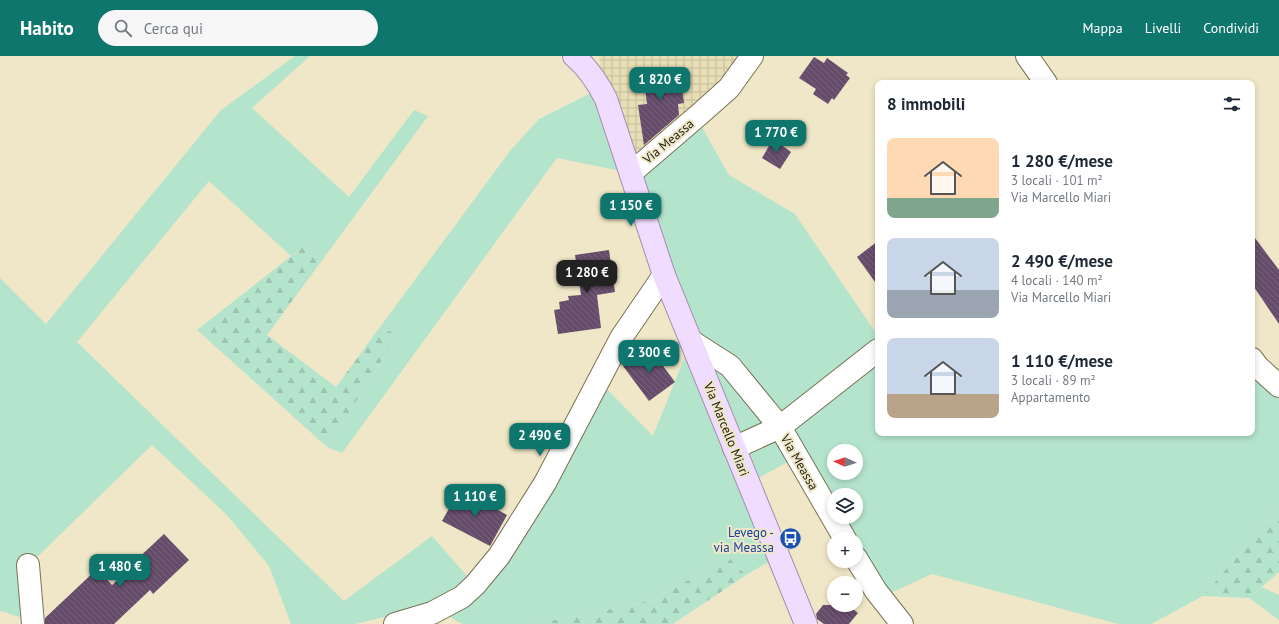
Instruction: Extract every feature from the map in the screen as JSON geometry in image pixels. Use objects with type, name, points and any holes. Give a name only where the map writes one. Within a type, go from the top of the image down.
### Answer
[{"type":"main road","name":"Via Marcello Miari","points":[[575,56],[599,85],[606,99],[664,275],[806,624]]},
{"type":"street","name":"Via Meassa","points":[[631,173],[729,88],[752,56]]},
{"type":"street","points":[[1027,56],[1044,80]]},
{"type":"street","points":[[395,624],[432,614],[462,597],[475,585],[499,556],[545,483],[622,338],[664,275]]},
{"type":"street","name":"Via Meassa","points":[[691,341],[730,366],[780,427],[841,532]]},
{"type":"street","name":"Via Meassa","points":[[734,448],[780,427],[875,352]]},
{"type":"street","points":[[1255,364],[1279,386]]},
{"type":"street","points":[[28,565],[33,624]]},
{"type":"street","points":[[862,568],[876,591],[902,624]]},
{"type":"shaded area","points":[[599,56],[747,56],[631,173],[603,87]]},
{"type":"green space","points":[[295,56],[310,56],[252,108],[349,197],[414,110],[428,116],[326,255],[304,246],[291,256],[209,181],[77,342],[344,601],[432,536],[475,585],[599,381],[653,436],[691,341],[631,173],[557,158],[342,453],[327,447],[398,335],[380,327],[510,151],[539,119],[603,87],[631,172],[644,146],[649,145],[695,115],[729,175],[795,214],[875,332],[875,436],[1255,436],[1255,362],[1279,385],[1279,507],[1203,596],[1151,624],[1118,624],[932,574],[888,594],[863,556],[863,532],[847,532],[842,524],[863,524],[863,488],[827,488],[827,502],[797,457],[751,482],[782,554],[746,575],[729,558],[650,601],[568,618],[527,624],[462,624],[431,606],[355,624],[291,624],[269,566],[226,514],[152,445],[29,565],[33,621],[0,611],[0,278],[46,324],[221,110]]},
{"type":"green space","points":[[304,246],[326,255],[267,335],[336,387],[380,327],[398,335],[327,447],[197,330]]},
{"type":"green space","points":[[1279,507],[1279,572],[1249,598],[1203,596]]},
{"type":"green space","points":[[729,558],[746,575],[673,624],[527,624],[568,618],[650,601]]},
{"type":"green space","points":[[1262,587],[1279,595],[1279,620],[1249,598]]},
{"type":"building","points":[[814,57],[824,63],[827,58],[848,73],[846,75],[850,78],[834,100],[832,98],[828,104],[813,94],[816,89],[799,78]]},
{"type":"building","points":[[679,67],[684,103],[678,104],[679,115],[644,145],[638,105],[647,104],[643,72]]},
{"type":"building","points":[[773,139],[791,152],[780,169],[762,158]]},
{"type":"building","points":[[1255,238],[1279,270],[1279,324],[1255,288]]},
{"type":"building","points":[[875,243],[875,282],[857,257]]},
{"type":"building","points":[[609,250],[615,292],[597,295],[601,328],[558,334],[554,310],[560,309],[559,302],[569,300],[568,296],[581,295],[575,255]]},
{"type":"building","points":[[649,347],[675,382],[649,401],[623,366]]},
{"type":"building","points":[[460,489],[507,515],[490,546],[442,521]]},
{"type":"building","points":[[164,534],[189,560],[153,594],[150,590],[114,624],[45,624],[45,618],[97,569],[112,585],[137,563],[135,561]]},
{"type":"building","points":[[823,605],[827,605],[827,612],[858,613],[849,624],[824,624],[817,619],[816,614]]},
{"type":"place","name":"Levego - via Meassa","points":[[790,539]]}]
